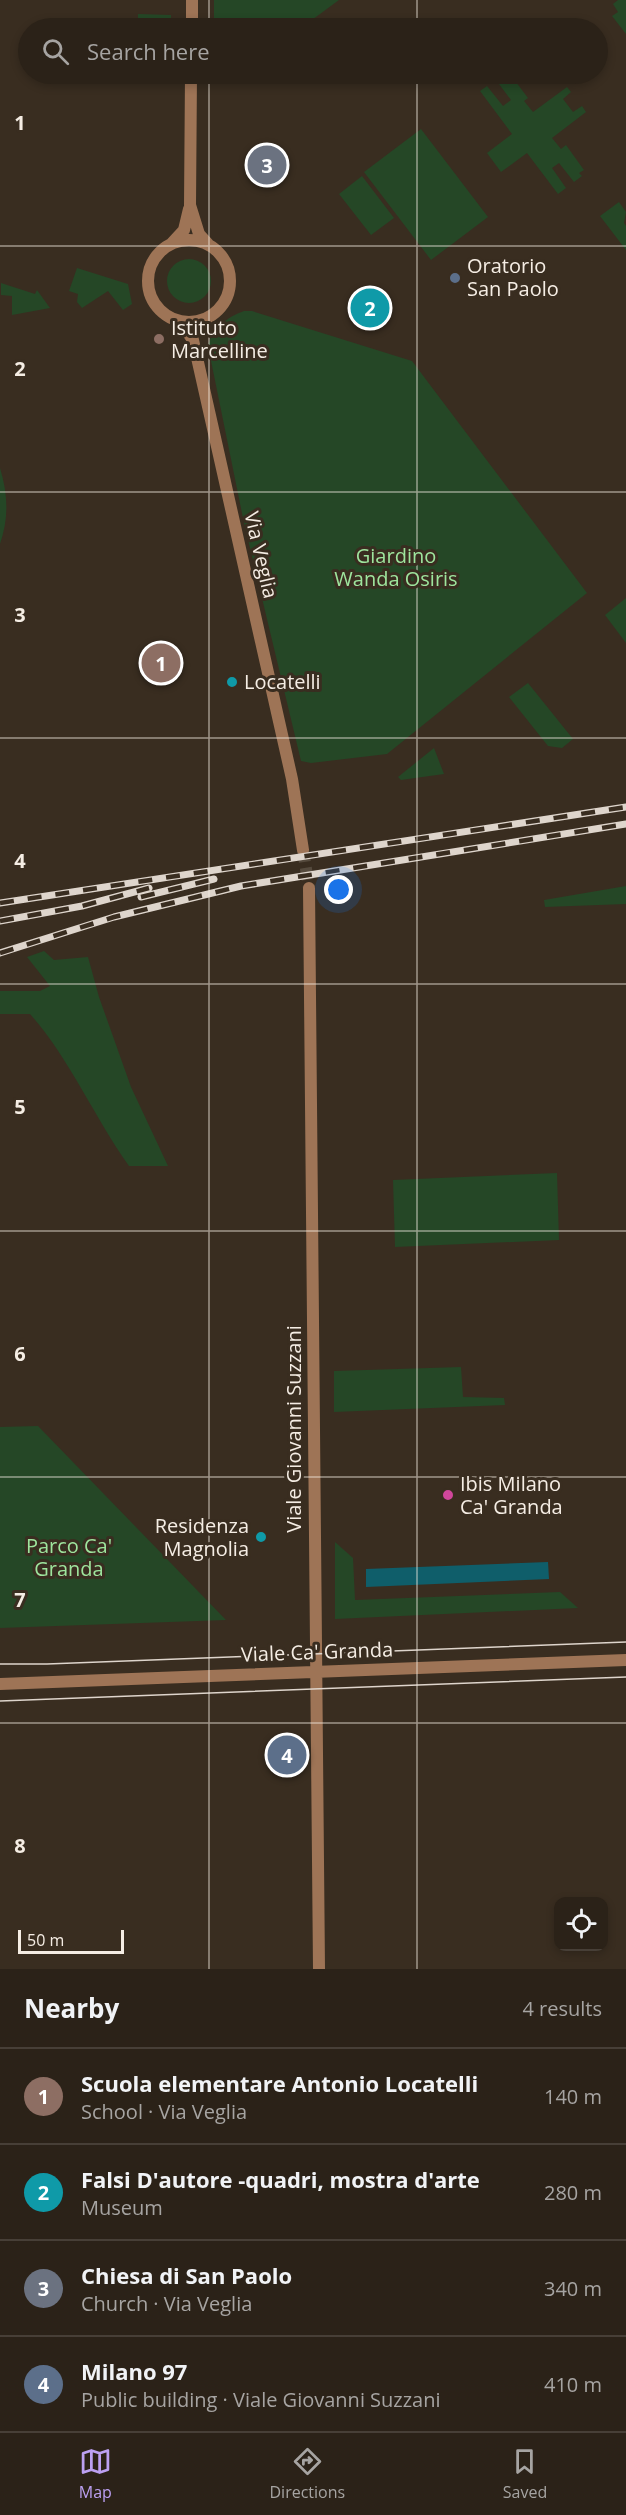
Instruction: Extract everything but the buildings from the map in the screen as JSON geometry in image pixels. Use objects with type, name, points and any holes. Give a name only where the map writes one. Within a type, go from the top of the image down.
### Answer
[{"type":"street","points":[[192,0],[192,18]]},
{"type":"street","points":[[191,84],[191,209],[202,238],[227,265],[230,286],[221,306],[202,320],[193,340]]},
{"type":"street","points":[[190,196],[184,230],[177,240],[155,258],[150,269],[148,287],[155,304],[162,312],[180,321],[202,320]]},
{"type":"street","points":[[165,248],[176,242],[189,240],[210,246]]},
{"type":"street","name":"Via Veglia","points":[[180,321],[193,340],[292,779],[303,850]]},
{"type":"street","name":"Viale Giovanni Suzzani","points":[[309,888],[319,1969]]},
{"type":"street","name":"Viale Ca' Granda","points":[[3,1683],[626,1660]]},
{"type":"green space","points":[[214,0],[339,0],[315,18],[214,18]]},
{"type":"green space","points":[[618,0],[626,0],[626,34],[612,16],[618,12],[613,4]]},
{"type":"green space","points":[[138,14],[171,15],[171,18],[138,18]]},
{"type":"green space","points":[[499,84],[518,84],[528,98],[524,101],[533,112],[567,87],[571,92],[563,99],[573,112],[582,106],[586,112],[552,138],[561,149],[566,145],[584,170],[579,173],[582,176],[574,182],[559,163],[552,168],[566,188],[558,194],[527,153],[501,172],[487,153],[512,134],[480,91],[487,86],[503,106],[511,100]]},
{"type":"green space","points":[[421,129],[488,217],[431,260],[364,172]]},
{"type":"green space","points":[[362,176],[394,218],[371,235],[339,194]]},
{"type":"green space","points":[[619,202],[626,212],[624,223],[626,250],[600,216]]},
{"type":"green space","points":[[189,259],[204,266],[211,281],[204,296],[189,303],[174,296],[167,281],[174,266]]},
{"type":"green space","points":[[77,268],[128,284],[132,304],[123,310],[108,291],[82,308],[77,302],[78,294],[69,291]]},
{"type":"green space","points":[[1,283],[35,294],[37,290],[50,308],[12,315],[12,296],[1,295]]},
{"type":"green space","name":"Giardino Wanda Osiris","points":[[244,311],[252,311],[412,361],[587,593],[387,754],[311,763],[301,761],[244,523],[208,346],[213,334],[221,324]]},
{"type":"green space","points":[[0,468],[5,487],[6,506],[5,525],[0,544]]},
{"type":"green space","points":[[626,598],[626,643],[605,615]]},
{"type":"green space","points":[[528,683],[573,739],[562,748],[548,746],[509,697]]},
{"type":"green space","points":[[434,748],[444,774],[401,780],[398,777]]},
{"type":"green space","points":[[626,886],[626,904],[545,907],[544,900]]},
{"type":"green space","points":[[44,951],[54,960],[88,957],[99,997],[131,1087],[168,1166],[129,1166],[70,1069],[30,1014],[0,1014],[0,991],[40,991],[50,986],[27,957]]},
{"type":"green space","points":[[557,1173],[559,1240],[395,1247],[393,1180]]},
{"type":"green space","points":[[461,1367],[463,1397],[504,1398],[505,1405],[334,1412],[334,1371]]},
{"type":"green space","name":"Parco Ca' Granda","points":[[38,1426],[226,1620],[0,1628],[0,1427]]},
{"type":"green space","points":[[335,1542],[353,1558],[355,1600],[560,1592],[578,1608],[335,1619]]},
{"type":"water","points":[[548,1562],[549,1579],[366,1587],[366,1569]]},
{"type":"tunnel","points":[[303,850],[309,888]]},
{"type":"tram line","points":[[0,1664],[626,1642]]},
{"type":"tram line","points":[[0,1701],[626,1677]]},
{"type":"railway","points":[[0,903],[626,807]]},
{"type":"railway","points":[[0,953],[114,917],[241,886],[626,824]]},
{"type":"railway","points":[[141,897],[214,879]]},
{"type":"railway","points":[[0,921],[82,906],[149,888]]},
{"type":"place","name":"Chiesa di San Paolo","points":[[267,165]]},
{"type":"place","name":"Oratorio San Paolo","points":[[455,278]]},
{"type":"place","name":"Falsi D'autore -quadri, mostra d'arte","points":[[370,308]]},
{"type":"place","name":"Istituto Marcelline","points":[[159,339]]},
{"type":"place","name":"Scuola elementare Antonio Locatelli","points":[[161,663]]},
{"type":"place","name":"Locatelli","points":[[232,682]]},
{"type":"place","name":"Ibis Milano Ca' Granda","points":[[448,1495]]},
{"type":"place","name":"Residenza Magnolia","points":[[261,1537]]},
{"type":"place","name":"Milano 97","points":[[287,1755]]}]
